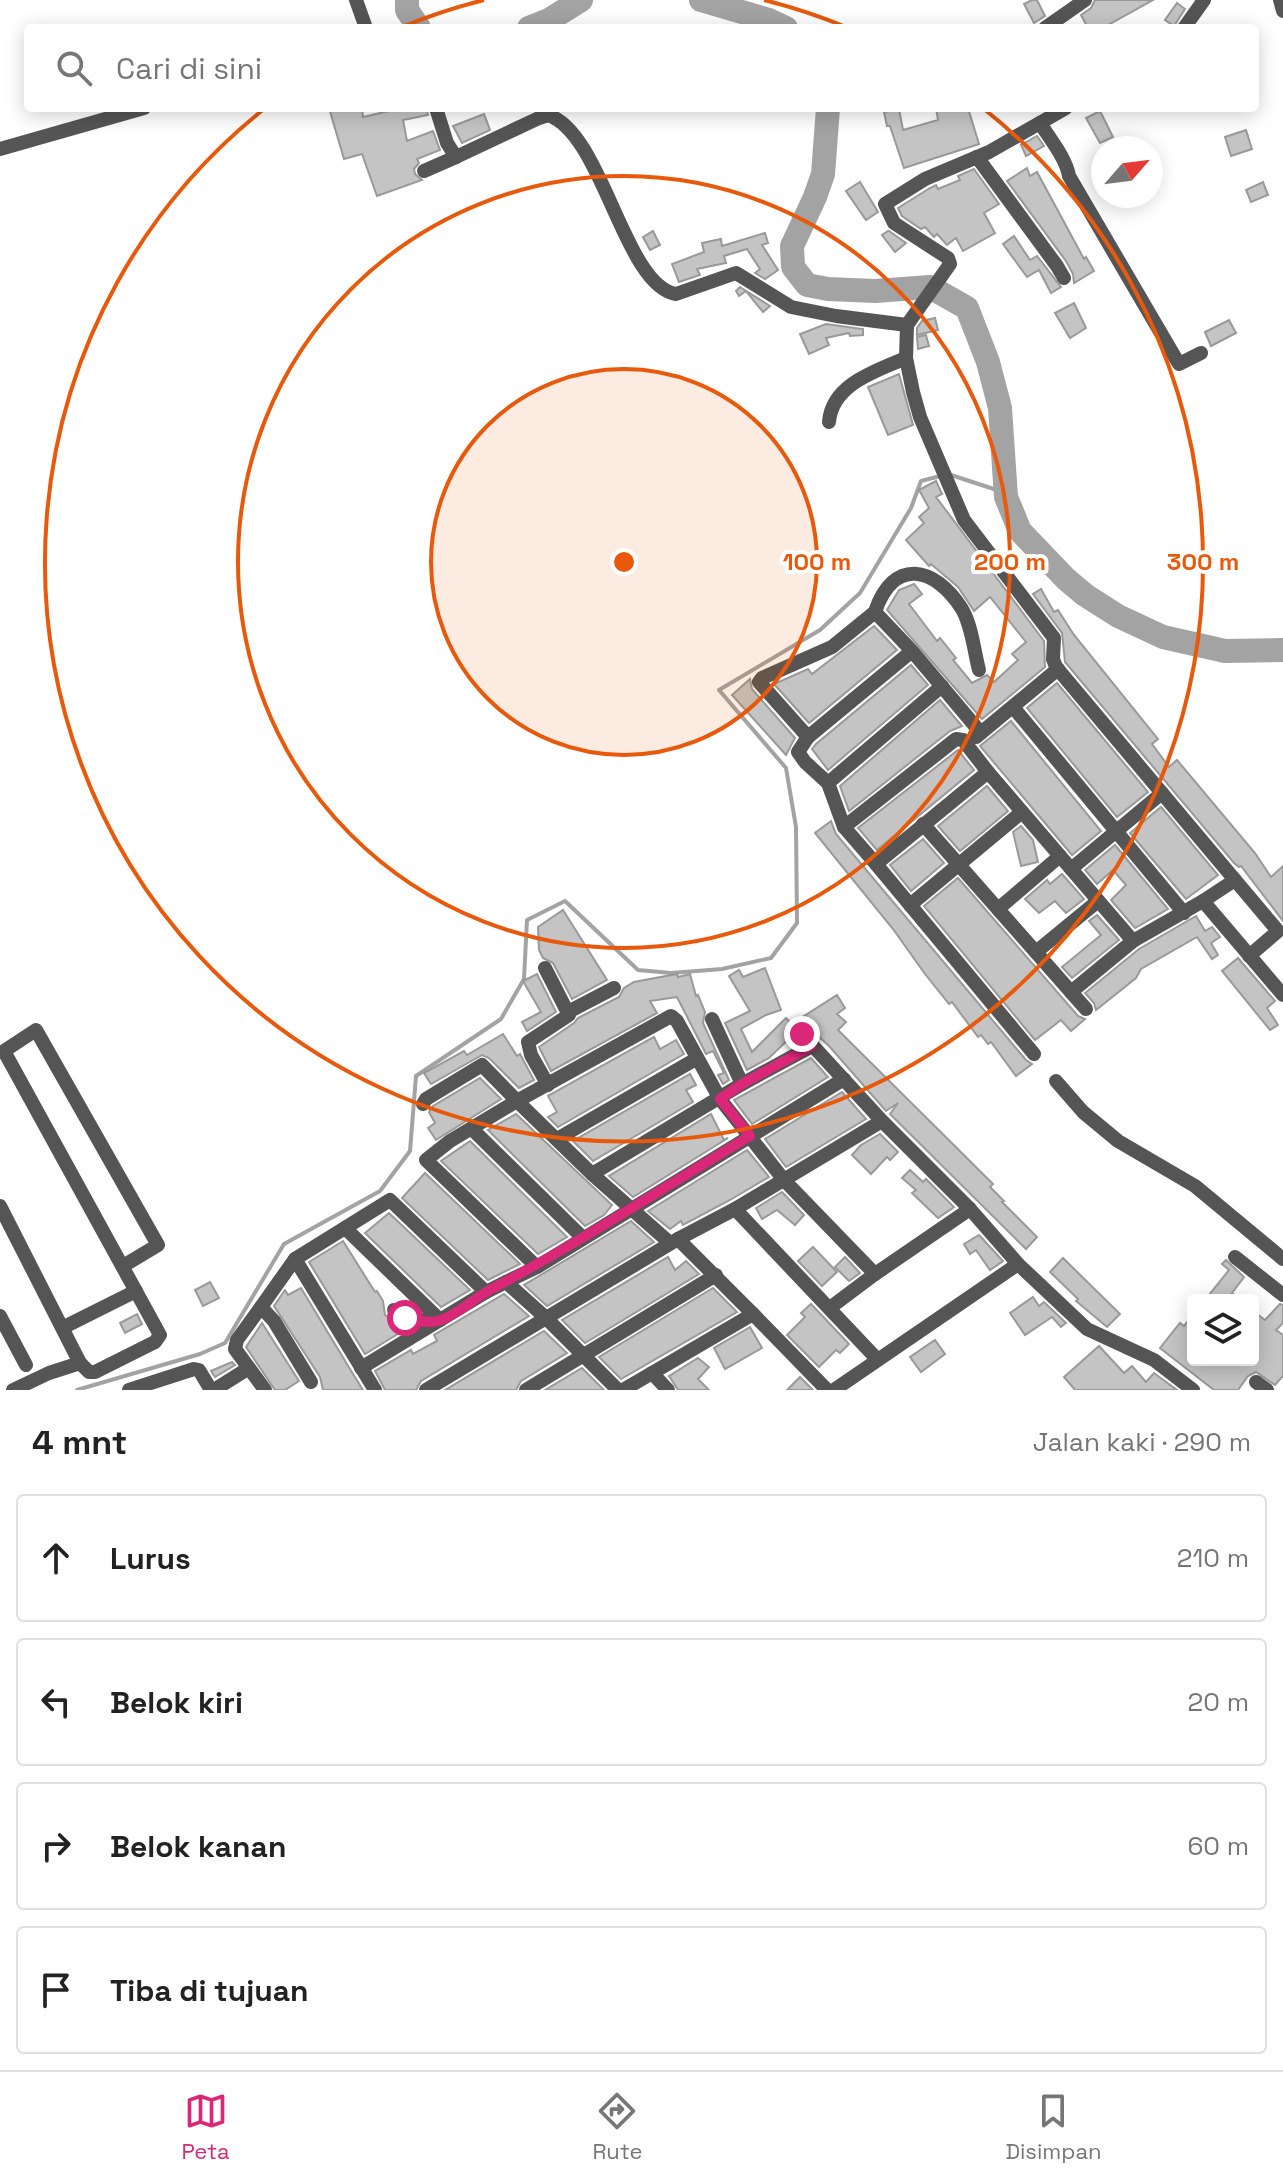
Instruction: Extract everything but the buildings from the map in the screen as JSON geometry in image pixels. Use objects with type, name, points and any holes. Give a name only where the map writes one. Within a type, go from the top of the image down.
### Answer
[{"type":"street","points":[[356,0],[365,24]]},
{"type":"street","points":[[1051,24],[1085,0]]},
{"type":"street","points":[[1187,24],[1204,0]]},
{"type":"street","points":[[1280,0],[1283,11]]},
{"type":"street","points":[[0,149],[130,112]]},
{"type":"street","points":[[437,112],[447,143],[456,157]]},
{"type":"street","points":[[1059,112],[977,157],[925,179],[885,204],[894,223],[948,258],[950,264],[907,325],[906,358],[920,417],[968,527],[1054,638],[1053,659],[1058,669],[1280,933],[1249,956]]},
{"type":"street","points":[[424,171],[548,115],[557,118],[572,131],[594,169],[627,241],[652,277],[668,293],[676,294],[736,273],[791,307],[907,325]]},
{"type":"street","points":[[1040,123],[1066,163],[1069,176],[1179,364],[1201,353]]},
{"type":"street","points":[[977,157],[1064,278]]},
{"type":"street","points":[[829,422],[834,402],[851,385],[906,358]]},
{"type":"street","points":[[808,737],[760,684],[760,680],[832,647],[875,612],[893,580],[906,573],[927,574],[961,607],[979,670]]},
{"type":"street","points":[[875,612],[981,733]]},
{"type":"street","points":[[912,651],[808,737],[798,752],[828,783],[844,827],[1034,1054]]},
{"type":"street","points":[[967,745],[1058,669]]},
{"type":"street","points":[[828,783],[942,686]]},
{"type":"street","points":[[1013,707],[1184,913]]},
{"type":"street","points":[[844,827],[954,739],[960,738],[1133,941]]},
{"type":"street","points":[[876,864],[988,772]]},
{"type":"street","points":[[1071,869],[1162,793]]},
{"type":"street","points":[[910,905],[1022,812]]},
{"type":"street","points":[[923,824],[1086,1009]]},
{"type":"street","points":[[998,909],[1060,856]]},
{"type":"street","points":[[1071,992],[1133,941],[1235,880]]},
{"type":"street","points":[[1036,952],[1098,901]]},
{"type":"street","points":[[1203,901],[1283,995]]},
{"type":"street","points":[[545,968],[568,1012],[568,1018],[528,1042],[531,1055],[548,1085]]},
{"type":"street","points":[[568,1012],[614,988]]},
{"type":"street","points":[[537,1267],[426,1160],[517,1101],[667,1016],[677,1021],[720,1099],[784,1180],[875,1274]]},
{"type":"street","points":[[712,1019],[742,1084]]},
{"type":"street","points":[[0,1206],[80,1363],[89,1372],[95,1372],[155,1342],[160,1335],[4,1051],[36,1030],[158,1245],[123,1266]]},
{"type":"street","points":[[802,1034],[882,1121],[970,1209],[1018,1264],[1087,1329],[1154,1360],[1193,1390]]},
{"type":"street","points":[[592,1174],[812,1046]]},
{"type":"street","points":[[557,1139],[696,1059]]},
{"type":"street","points":[[423,1104],[426,1099],[482,1065],[592,1174],[716,1275],[827,1390]]},
{"type":"street","points":[[361,1368],[486,1292],[537,1267],[844,1079]]},
{"type":"street","points":[[1056,1081],[1083,1112],[1118,1141],[1195,1186],[1283,1259]]},
{"type":"street","points":[[426,1390],[882,1121]]},
{"type":"street","points":[[472,1129],[583,1238]]},
{"type":"street","points":[[265,1390],[238,1354],[235,1344],[295,1259],[390,1200],[486,1292]]},
{"type":"street","points":[[735,1209],[877,1359]]},
{"type":"street","points":[[831,1307],[970,1209]]},
{"type":"street","points":[[345,1228],[440,1320]]},
{"type":"street","points":[[1235,1257],[1283,1295]]},
{"type":"street","points":[[295,1259],[375,1390]]},
{"type":"street","points":[[834,1390],[1018,1264]]},
{"type":"street","points":[[526,1390],[716,1275]]},
{"type":"street","points":[[506,1282],[621,1390],[753,1314]]},
{"type":"street","points":[[64,1327],[136,1291]]},
{"type":"street","points":[[261,1307],[274,1321],[309,1387]]},
{"type":"street","points":[[394,1310],[414,1320],[440,1320]]},
{"type":"street","points":[[0,1316],[26,1365]]},
{"type":"street","points":[[13,1390],[80,1363]]},
{"type":"street","points":[[129,1390],[194,1369],[199,1370],[213,1390],[249,1368]]},
{"type":"street","points":[[652,1373],[668,1390]]},
{"type":"waterway","points":[[407,0],[407,10],[416,24]]},
{"type":"waterway","points":[[539,24],[581,0]]},
{"type":"waterway","points":[[701,0],[778,24]]},
{"type":"waterway","points":[[828,112],[823,174],[792,246],[793,267],[807,285],[875,291],[930,287],[967,308],[988,362],[1000,408],[1006,497],[1020,531],[1085,595],[1118,616],[1163,637],[1225,651],[1283,650]]},
{"type":"waterway","points":[[77,1390],[200,1354],[225,1343],[284,1244],[380,1191],[410,1151],[416,1076],[501,1019],[524,979],[527,920],[565,901],[638,970],[671,973],[722,969],[771,958],[797,923],[796,827],[786,768],[719,690],[820,630],[860,593],[911,508],[921,481],[948,474],[1006,493]]},
{"type":"route","points":[[405,1318],[427,1322],[452,1314],[486,1292],[537,1267],[750,1136],[720,1099],[812,1046],[802,1034]]}]
